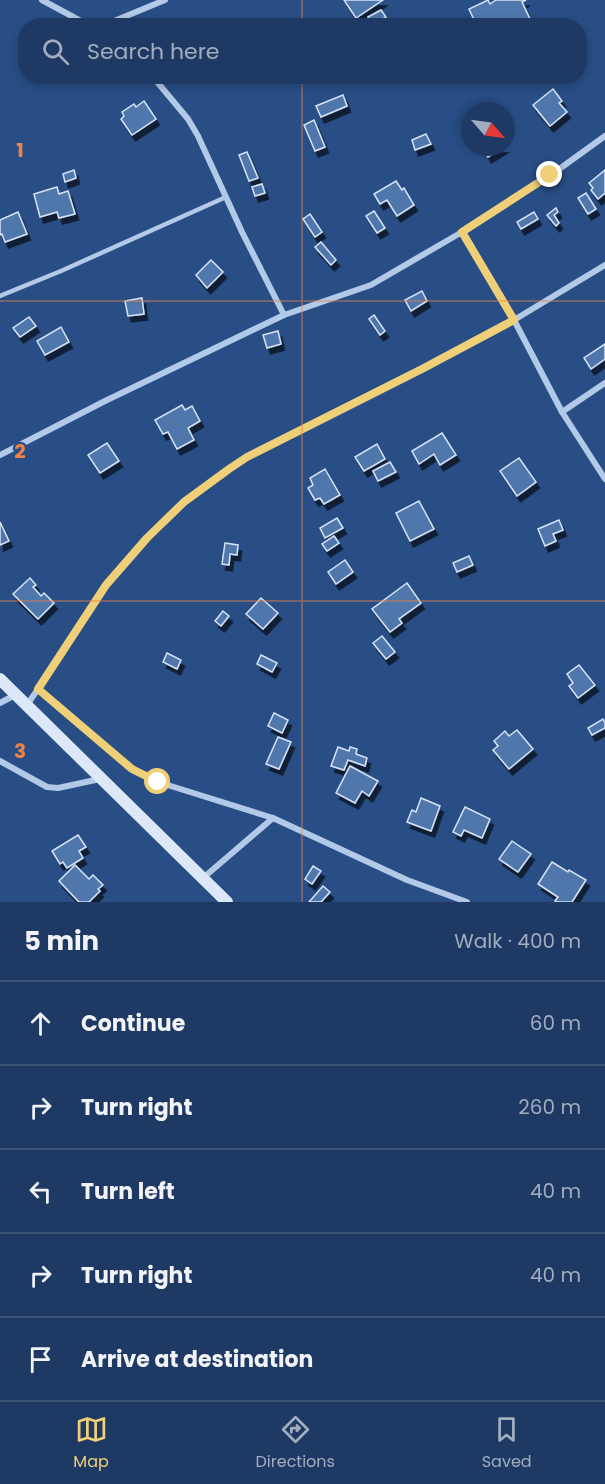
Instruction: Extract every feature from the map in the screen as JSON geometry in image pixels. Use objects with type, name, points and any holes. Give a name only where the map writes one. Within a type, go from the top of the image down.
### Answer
[{"type":"main road","points":[[0,679],[227,902]]},
{"type":"street","points":[[42,0],[75,18]]},
{"type":"street","points":[[121,18],[165,0]]},
{"type":"street","points":[[159,84],[188,119],[198,136],[284,315]]},
{"type":"street","points":[[0,455],[105,401],[284,315],[371,285],[462,232],[605,136]]},
{"type":"street","points":[[462,232],[514,320],[562,412],[605,479]]},
{"type":"street","points":[[27,705],[106,585],[147,538],[184,502],[247,457],[514,320],[605,265]]},
{"type":"street","points":[[562,412],[605,383]]},
{"type":"street","points":[[38,689],[132,769],[158,782],[273,818],[407,880],[467,902]]},
{"type":"street","points":[[0,703],[16,695]]},
{"type":"street","points":[[0,761],[47,787],[58,788],[101,778]]},
{"type":"street","points":[[203,878],[273,818]]},
{"type":"lane","points":[[0,296],[226,197]]},
{"type":"building","points":[[344,0],[383,0],[356,18]]},
{"type":"building","points":[[488,0],[490,4],[496,0],[526,0],[522,2],[530,18],[473,18],[469,9]]},
{"type":"building","points":[[381,10],[386,17],[369,18]]},
{"type":"building","points":[[553,89],[562,101],[559,103],[567,112],[550,126],[533,105]]},
{"type":"building","points":[[343,95],[347,106],[321,117],[316,106]]},
{"type":"building","points":[[144,101],[156,119],[132,135],[121,119],[124,116],[122,112]]},
{"type":"building","points":[[314,120],[325,147],[315,151],[304,125]]},
{"type":"building","points":[[426,134],[431,144],[415,150],[412,140]]},
{"type":"building","points":[[247,152],[258,178],[249,181],[239,155]]},
{"type":"building","points":[[74,170],[76,178],[65,182],[63,174]]},
{"type":"building","points":[[605,170],[605,193],[598,199],[589,183]]},
{"type":"building","points":[[396,181],[402,190],[404,188],[414,205],[397,216],[387,200],[380,204],[374,194]]},
{"type":"building","points":[[262,184],[265,193],[255,196],[252,187]]},
{"type":"building","points":[[57,187],[59,194],[68,191],[75,214],[59,218],[57,212],[40,217],[34,194]]},
{"type":"building","points":[[586,193],[596,209],[588,214],[578,198]]},
{"type":"building","points":[[556,208],[558,212],[554,215],[559,223],[556,226],[547,215]]},
{"type":"building","points":[[374,211],[385,228],[377,233],[366,216]]},
{"type":"building","points":[[18,212],[27,234],[5,242],[2,234],[0,235],[0,220]]},
{"type":"building","points":[[534,212],[538,219],[521,229],[517,222]]},
{"type":"building","points":[[310,214],[322,232],[315,237],[303,219]]},
{"type":"building","points":[[321,242],[336,260],[331,265],[315,247]]},
{"type":"building","points":[[211,260],[223,272],[207,288],[196,275]]},
{"type":"building","points":[[422,291],[427,301],[411,311],[405,300]]},
{"type":"building","points":[[142,298],[144,314],[128,316],[125,301]]},
{"type":"building","points":[[374,315],[385,331],[380,335],[369,319]]},
{"type":"building","points":[[29,317],[36,326],[20,337],[13,328]]},
{"type":"building","points":[[61,327],[69,342],[45,355],[37,341]]},
{"type":"building","points":[[278,331],[281,344],[267,348],[263,335]]},
{"type":"building","points":[[605,344],[605,359],[591,369],[584,358]]},
{"type":"building","points":[[182,405],[185,410],[192,406],[200,421],[188,428],[194,440],[177,449],[168,432],[163,434],[155,420]]},
{"type":"building","points":[[442,433],[456,455],[440,465],[434,454],[419,464],[412,451]]},
{"type":"building","points":[[107,443],[119,461],[100,473],[88,455]]},
{"type":"building","points":[[377,444],[385,459],[364,471],[355,457]]},
{"type":"building","points":[[519,458],[536,482],[517,496],[500,471]]},
{"type":"building","points":[[390,462],[396,472],[378,481],[373,471]]},
{"type":"building","points":[[325,469],[340,495],[324,504],[320,498],[315,500],[308,488],[313,485],[310,478]]},
{"type":"building","points":[[419,501],[434,529],[410,541],[396,513]]},
{"type":"building","points":[[337,518],[343,528],[325,538],[320,528]]},
{"type":"building","points":[[559,520],[563,530],[553,534],[556,541],[545,546],[538,529]]},
{"type":"building","points":[[0,522],[9,541],[0,545]]},
{"type":"building","points":[[334,536],[339,543],[327,551],[322,544]]},
{"type":"building","points":[[225,543],[238,545],[237,555],[230,554],[229,565],[222,564]]},
{"type":"building","points":[[469,556],[473,565],[457,572],[453,563]]},
{"type":"building","points":[[345,560],[353,572],[336,584],[328,572]]},
{"type":"building","points":[[30,578],[36,585],[33,587],[41,596],[44,593],[54,603],[38,619],[13,594]]},
{"type":"building","points":[[407,583],[421,603],[399,619],[402,623],[390,632],[372,609]]},
{"type":"building","points":[[261,598],[278,613],[263,629],[246,614]]},
{"type":"building","points":[[223,611],[229,616],[221,626],[215,621]]},
{"type":"building","points":[[382,636],[395,652],[386,659],[373,643]]},
{"type":"building","points":[[167,653],[181,660],[177,669],[163,662]]},
{"type":"building","points":[[261,655],[277,663],[272,672],[257,664]]},
{"type":"building","points":[[579,665],[595,685],[578,698],[569,686],[573,683],[567,674]]},
{"type":"building","points":[[274,713],[288,720],[282,733],[268,726]]},
{"type":"building","points":[[603,719],[605,728],[592,735],[588,728]]},
{"type":"building","points":[[517,730],[533,749],[509,769],[493,750],[498,746],[494,741],[505,731],[509,736]]},
{"type":"building","points":[[278,737],[291,742],[279,769],[266,764]]},
{"type":"building","points":[[338,747],[349,751],[350,747],[357,749],[356,754],[367,758],[365,766],[348,760],[344,770],[331,766]]},
{"type":"building","points":[[350,766],[378,781],[369,796],[362,791],[355,803],[336,793]]},
{"type":"building","points":[[421,798],[440,806],[431,831],[407,822],[412,810],[416,812]]},
{"type":"building","points":[[465,807],[490,819],[482,838],[464,830],[461,836],[453,832]]},
{"type":"building","points":[[78,835],[86,847],[79,851],[83,858],[67,868],[63,862],[60,864],[52,851]]},
{"type":"building","points":[[512,841],[531,854],[518,872],[499,859]]},
{"type":"building","points":[[552,862],[586,880],[572,902],[555,901],[558,897],[538,884]]},
{"type":"building","points":[[75,865],[89,879],[93,875],[103,885],[89,902],[79,902],[59,881]]},
{"type":"building","points":[[313,866],[321,871],[312,884],[305,879]]},
{"type":"building","points":[[323,886],[330,892],[321,902],[309,902]]},
{"type":"route","points":[[158,782],[132,769],[38,689],[106,585],[147,538],[184,502],[247,457],[514,320],[462,232],[550,175]]}]
